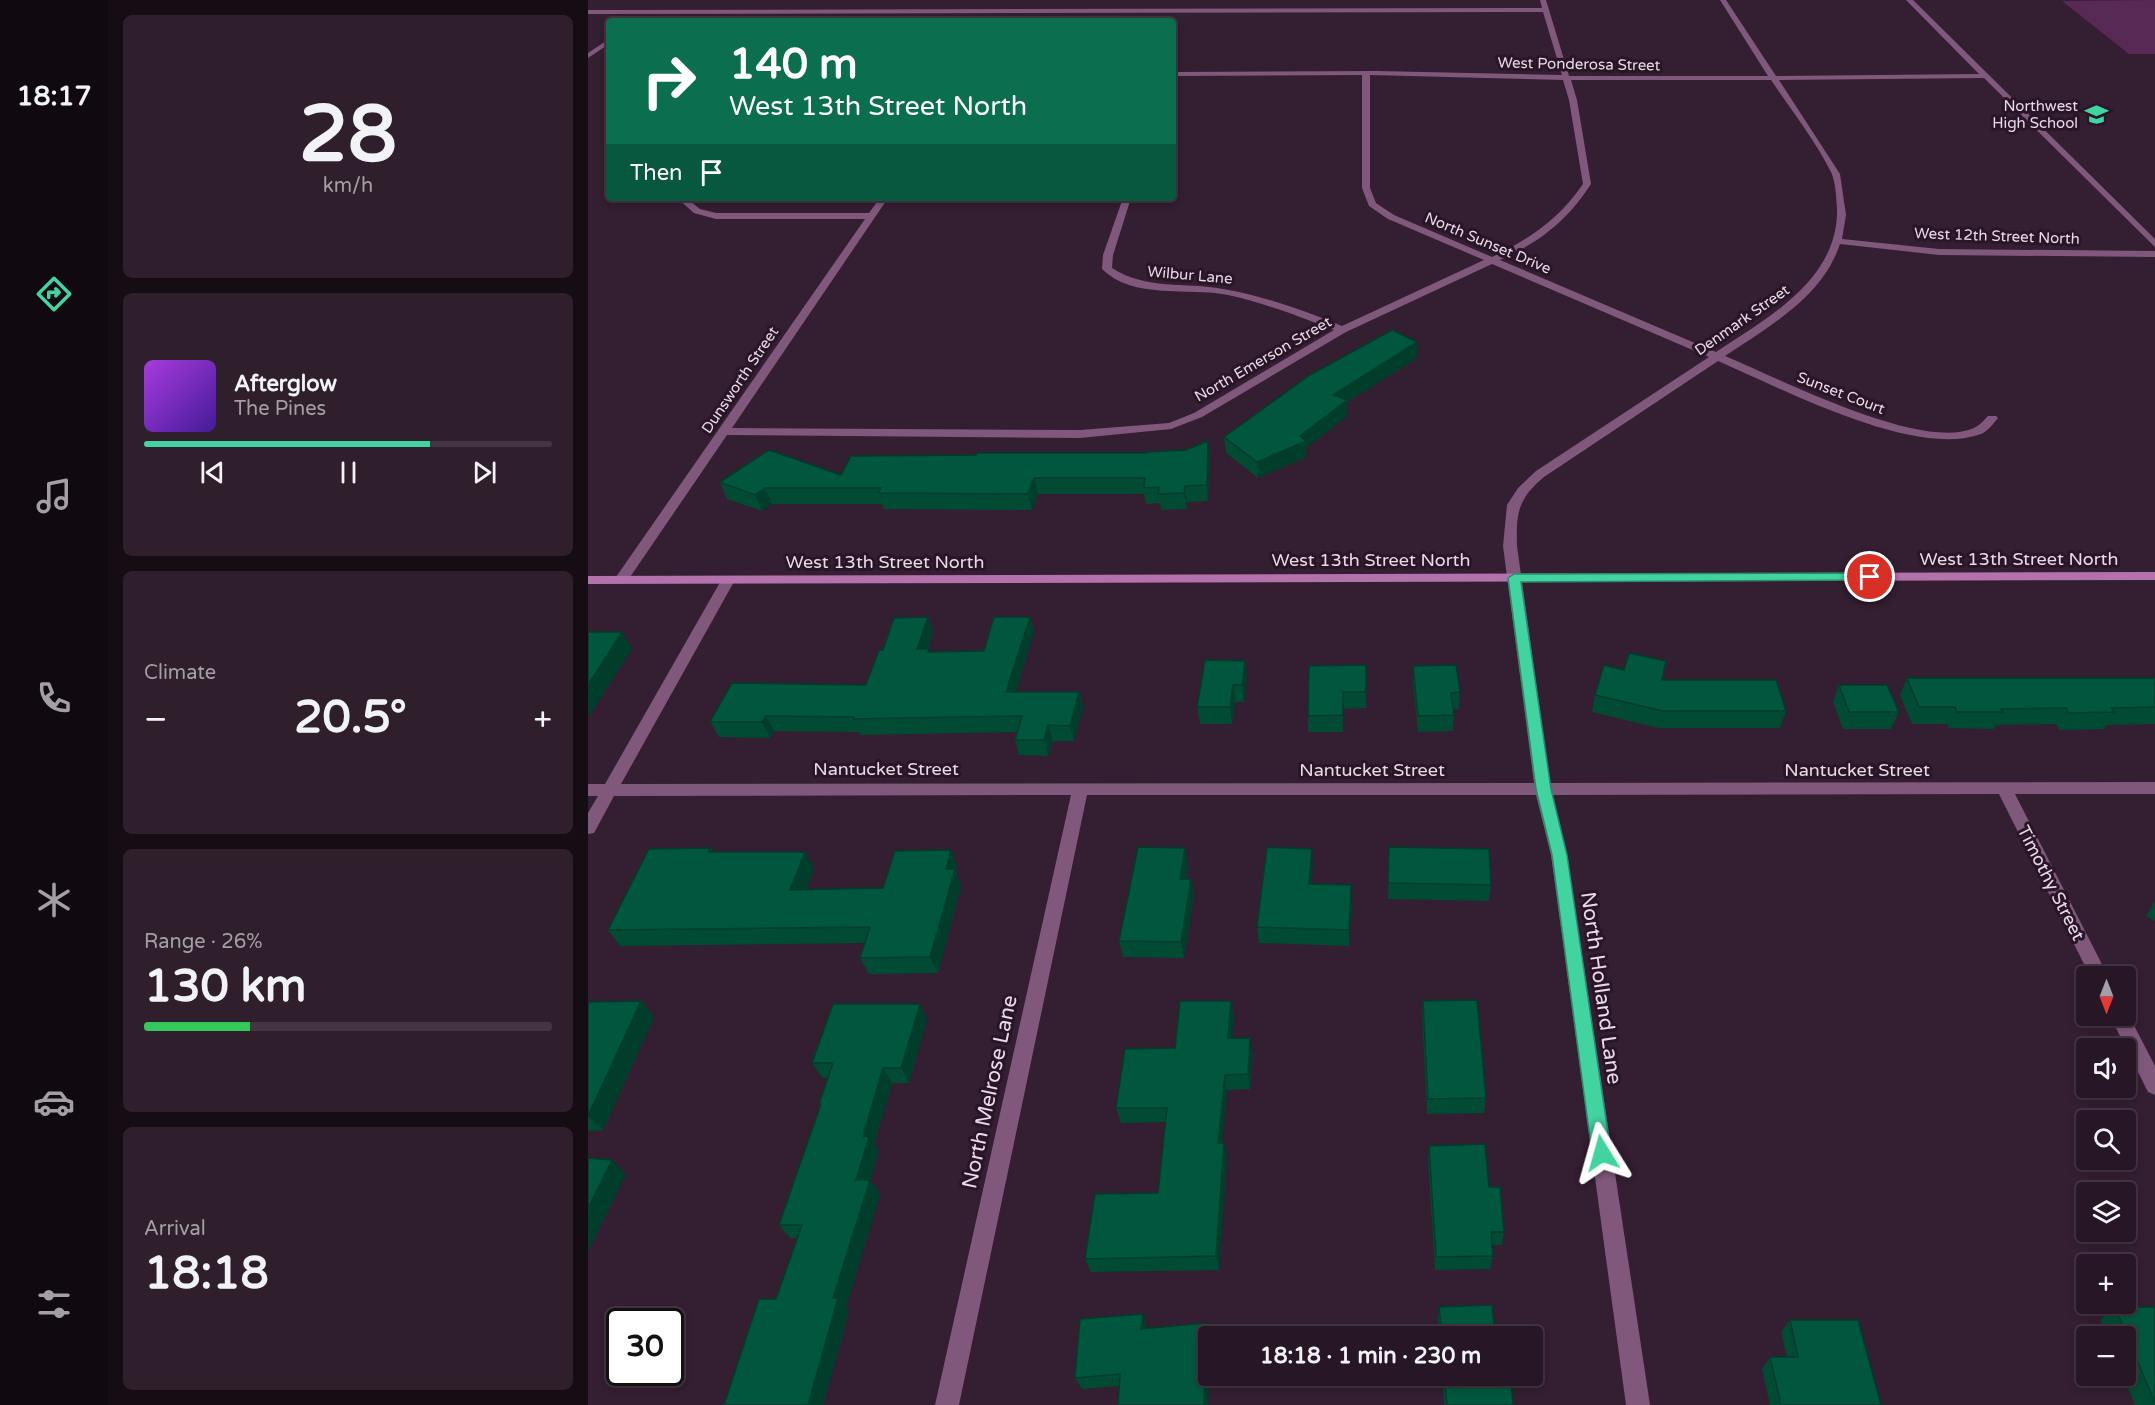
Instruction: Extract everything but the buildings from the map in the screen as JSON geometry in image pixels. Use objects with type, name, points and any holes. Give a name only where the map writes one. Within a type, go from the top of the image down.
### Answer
[{"type":"street","points":[[1035,18],[1047,0]]},
{"type":"street","name":"Denmark Street","points":[[1514,578],[1510,521],[1513,502],[1523,488],[1785,311],[1809,291],[1824,269],[1838,241],[1842,207],[1836,174],[1723,0]]},
{"type":"street","points":[[1909,0],[2155,244]]},
{"type":"street","points":[[640,18],[658,4]]},
{"type":"street","points":[[588,12],[1040,11],[1545,5]]},
{"type":"street","name":"North Emerson Street","points":[[723,431],[1080,434],[1171,426],[1198,415],[1342,330],[1527,244],[1554,226],[1570,209],[1587,184],[1573,100],[1545,5]]},
{"type":"street","points":[[833,18],[839,12]]},
{"type":"street","points":[[588,56],[606,43]]},
{"type":"street","name":"West Ponderosa Street","points":[[1176,74],[1366,74],[1566,78],[1985,76]]},
{"type":"street","name":"North Sunset Drive","points":[[1366,74],[1366,188],[1372,204],[1391,217],[1716,357]]},
{"type":"street","points":[[685,201],[697,211],[716,216],[872,216]]},
{"type":"street","name":"Dunsworth Street","points":[[621,580],[882,201]]},
{"type":"street","name":"Wilbur Lane","points":[[1126,201],[1108,255],[1107,269],[1119,278],[1141,286],[1209,289],[1257,299],[1298,312],[1342,330]]},
{"type":"street","name":"West 12th Street North","points":[[1838,241],[1939,252],[2155,254]]},
{"type":"street","name":"Sunset Court","points":[[1716,357],[1827,405],[1896,429],[1950,434],[1979,431],[1992,418]]},
{"type":"street","name":"West 13th Street North","points":[[588,580],[2155,576]]},
{"type":"street","name":"North Holland Lane","points":[[1514,578],[1543,789],[1559,855],[1638,1405]]},
{"type":"street","points":[[588,828],[728,580]]},
{"type":"street","name":"Nantucket Street","points":[[588,790],[2155,788]]},
{"type":"street","name":"North Melrose Lane","points":[[946,1405],[1080,789]]},
{"type":"street","name":"Timothy Street","points":[[2004,789],[2094,966]]},
{"type":"street","points":[[2124,1026],[2155,1086]]},
{"type":"shaded area","points":[[2155,0],[2155,54],[2129,54],[2062,1]]},
{"type":"place","name":"Northwest High School","points":[[2096,115]]},
{"type":"route","points":[[1602,1153],[1559,855],[1543,789],[1514,578],[1870,577]]}]
